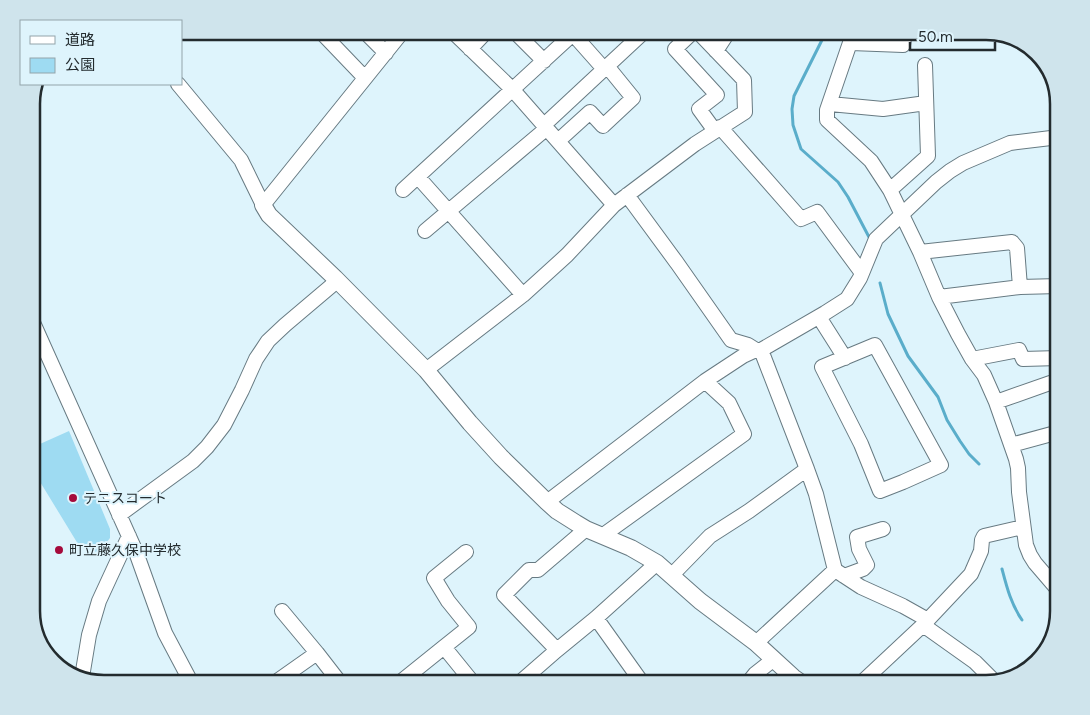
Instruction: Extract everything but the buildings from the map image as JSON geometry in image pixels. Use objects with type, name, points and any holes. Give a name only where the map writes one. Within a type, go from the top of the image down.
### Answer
[{"type":"street","points":[[329,40],[365,78]]},
{"type":"street","points":[[373,40],[386,53]]},
{"type":"street","points":[[263,205],[396,40]]},
{"type":"street","points":[[461,40],[513,90],[614,205]]},
{"type":"street","points":[[470,49],[478,40]]},
{"type":"street","points":[[523,40],[544,61]]},
{"type":"street","points":[[403,190],[566,40]]},
{"type":"street","points":[[558,141],[590,112],[603,126],[633,98],[580,40]]},
{"type":"street","points":[[425,231],[546,127],[636,40]]},
{"type":"street","points":[[686,40],[675,49],[717,94],[699,109],[801,219],[817,212],[862,272]]},
{"type":"street","points":[[426,370],[522,294],[567,255],[614,205],[717,129],[745,112],[744,80],[705,40]]},
{"type":"street","points":[[716,51],[723,40]]},
{"type":"street","points":[[852,40],[828,110],[828,120],[870,161],[890,190],[939,297],[972,359],[984,375],[996,402],[1016,459],[1026,545],[1035,563],[1050,580]]},
{"type":"street","points":[[872,40],[903,45],[904,40]]},
{"type":"street","points":[[890,190],[928,156],[925,65]]},
{"type":"street","points":[[179,85],[242,160],[268,215],[426,370],[501,457],[547,502],[557,511],[586,529],[631,548],[656,564],[700,601],[756,643],[791,675]]},
{"type":"street","points":[[830,104],[883,109],[926,103]]},
{"type":"street","points":[[547,502],[705,381],[743,356],[758,350],[819,317],[847,299],[862,272],[876,239],[950,171],[963,163],[1010,143],[1050,138]]},
{"type":"street","points":[[418,177],[522,294]]},
{"type":"street","points":[[627,195],[677,262],[731,340],[758,350],[807,469],[840,573],[861,587],[903,606],[926,622],[975,662],[985,675]]},
{"type":"street","points":[[920,252],[1012,242],[1017,248],[1020,287]]},
{"type":"street","points":[[119,515],[193,461],[207,447],[224,425],[256,359],[268,341],[337,281]]},
{"type":"street","points":[[939,297],[1020,287],[1050,286]]},
{"type":"street","points":[[819,317],[845,358]]},
{"type":"street","points":[[40,338],[129,536],[165,633],[187,675]]},
{"type":"street","points":[[875,345],[941,465],[880,491],[861,444],[822,367],[845,358],[875,345]]},
{"type":"street","points":[[972,359],[1019,350],[1023,359],[1050,358]]},
{"type":"street","points":[[602,536],[744,434],[729,403],[705,381]]},
{"type":"street","points":[[996,402],[1050,383]]},
{"type":"street","points":[[1011,445],[1050,434]]},
{"type":"street","points":[[671,576],[710,536],[749,511],[807,469]]},
{"type":"street","points":[[870,675],[926,622],[971,574],[981,551],[984,536],[1024,527]]},
{"type":"street","points":[[557,650],[504,595],[529,570],[538,570],[586,529]]},
{"type":"street","points":[[756,643],[840,573],[863,569],[867,565],[859,548],[857,537],[883,529]]},
{"type":"street","points":[[83,671],[89,635],[99,601],[129,536]]},
{"type":"street","points":[[409,675],[469,627],[448,602],[434,578],[466,552]]},
{"type":"street","points":[[528,675],[656,564]]},
{"type":"street","points":[[282,611],[334,675]]},
{"type":"street","points":[[596,618],[637,675]]},
{"type":"street","points":[[444,647],[467,675]]},
{"type":"street","points":[[286,675],[317,653]]},
{"type":"street","points":[[754,675],[774,659]]},
{"type":"green space","name":"テニスコート","points":[[69,431],[110,529],[110,538],[100,551],[88,551],[78,544],[40,482],[40,444]]},
{"type":"waterway","points":[[822,40],[794,96],[792,109],[793,125],[801,149],[838,182],[870,239]]},
{"type":"waterway","points":[[880,283],[888,314],[908,356],[938,397],[947,420],[960,441],[979,464]]},
{"type":"waterway","points":[[1002,569],[1012,602],[1022,620]]},
{"type":"place","name":"テニスコート","points":[[73,498]]},
{"type":"place","name":"町立藤久保中学校","points":[[59,550]]}]
